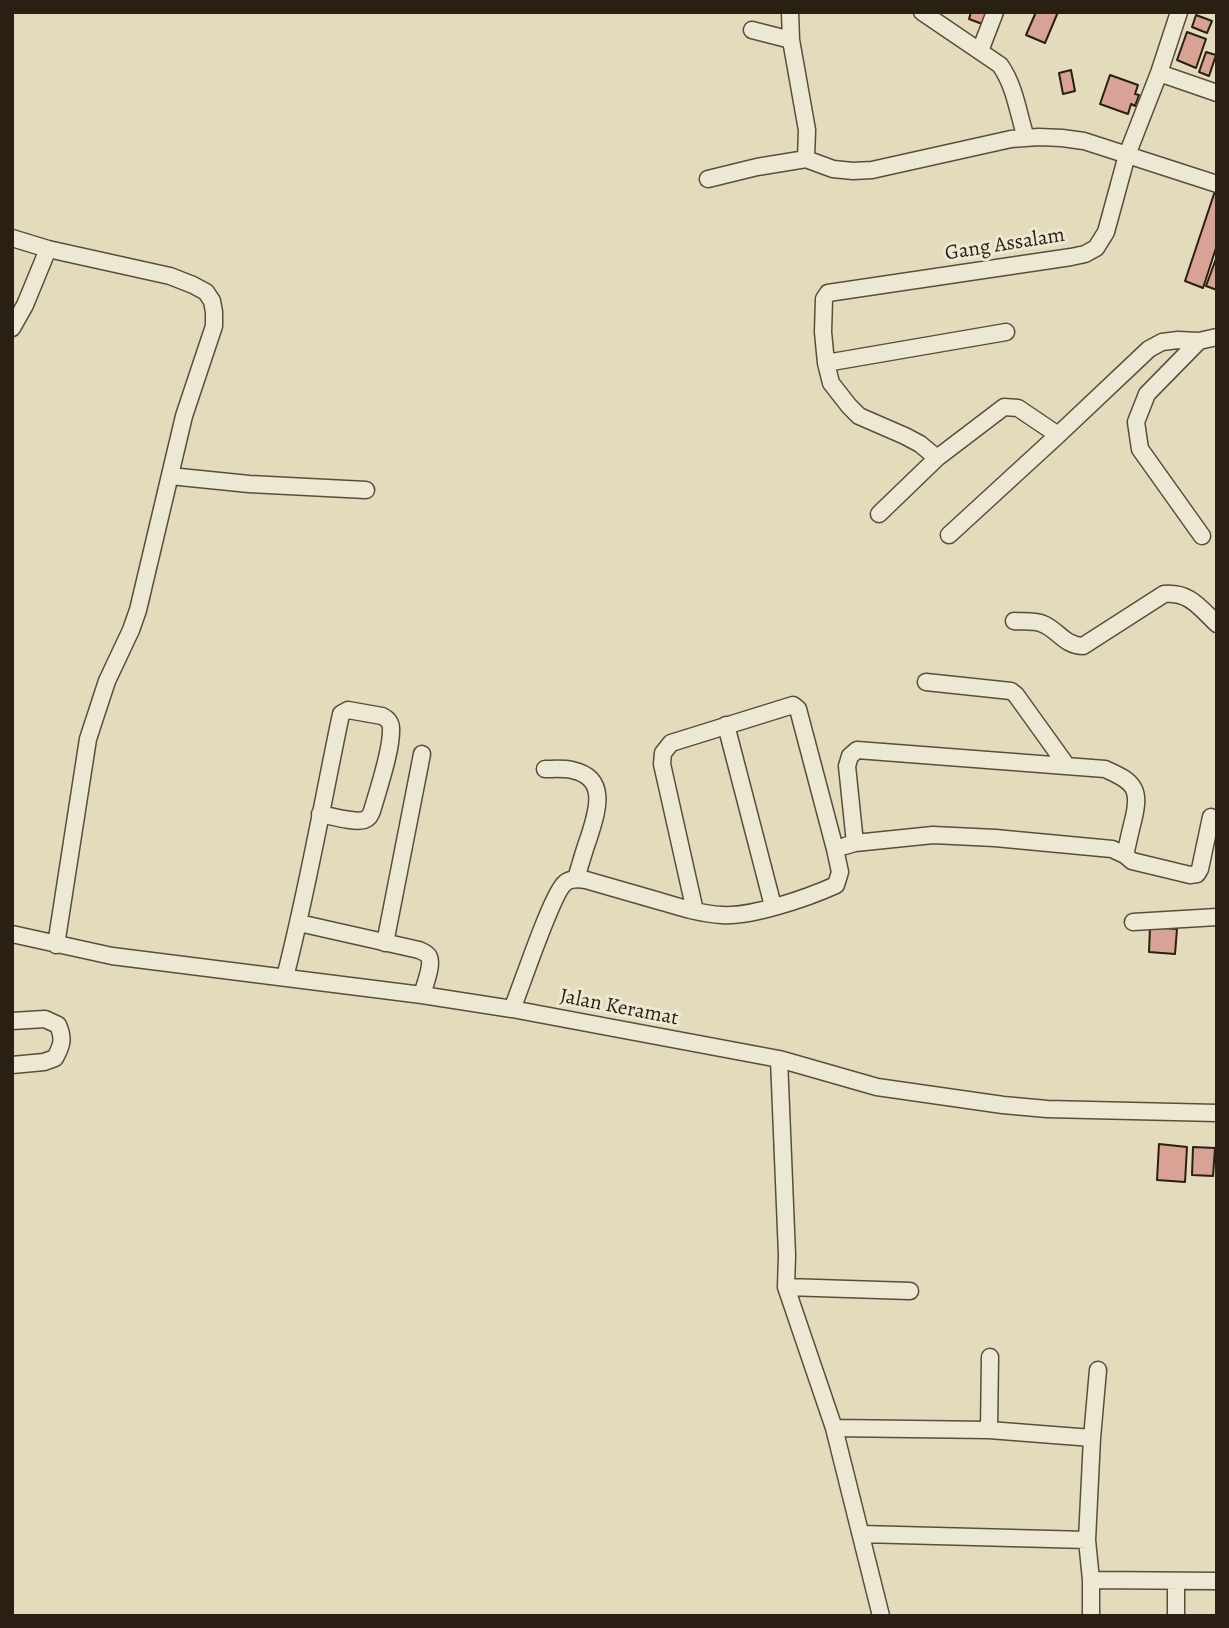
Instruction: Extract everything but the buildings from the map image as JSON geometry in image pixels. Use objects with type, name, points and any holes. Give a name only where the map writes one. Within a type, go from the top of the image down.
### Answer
[{"type":"street","points":[[790,12],[791,40],[807,130],[806,159]]},
{"type":"street","points":[[922,12],[940,18],[1000,65],[1012,87],[1026,138]]},
{"type":"street","points":[[980,51],[995,12]]},
{"type":"street","name":"Gang Assalam","points":[[826,363],[823,332],[824,299],[828,293],[1071,257],[1096,248],[1106,232],[1127,155],[1179,12]]},
{"type":"street","points":[[752,30],[791,40]]},
{"type":"street","points":[[1159,73],[1217,93]]},
{"type":"street","points":[[708,179],[806,159],[833,169],[862,171],[1011,139],[1062,138],[1084,141],[1217,184]]},
{"type":"street","points":[[12,238],[48,249],[170,276],[206,292],[212,301],[214,312],[214,326],[184,416],[138,610],[107,681],[88,739],[56,945]]},
{"type":"street","points":[[12,328],[25,305],[48,249]]},
{"type":"street","points":[[937,458],[920,444],[859,416],[831,383],[826,363],[1006,332]]},
{"type":"street","points":[[949,535],[1149,349],[1162,342],[1199,341],[1217,337]]},
{"type":"street","points":[[1199,341],[1147,394],[1136,422],[1140,449],[1202,536]]},
{"type":"street","points":[[879,514],[937,458],[1004,407],[1018,408],[1058,435]]},
{"type":"street","points":[[170,476],[249,484],[366,490]]},
{"type":"street","points":[[1014,621],[1039,622],[1067,642],[1083,646],[1164,594],[1175,593],[1190,599],[1217,624]]},
{"type":"street","points":[[926,682],[1011,691],[1067,766]]},
{"type":"street","points":[[513,1009],[556,897],[565,883],[576,879],[586,880],[695,911],[724,916],[742,915],[814,895],[836,885],[840,872],[835,849],[795,706],[790,705],[726,725],[671,743],[666,748],[662,758],[695,911]]},
{"type":"street","points":[[285,977],[299,923],[320,814],[341,714],[348,710],[387,718],[391,728],[388,749],[369,817],[357,820],[320,814]]},
{"type":"street","points":[[726,725],[773,906]]},
{"type":"street","points":[[855,843],[847,766],[850,757],[857,750],[1105,769],[1119,775],[1132,786],[1138,801],[1125,855]]},
{"type":"street","points":[[385,943],[422,754]]},
{"type":"street","points":[[545,769],[573,770],[587,777],[597,792],[598,809],[576,879]]},
{"type":"street","points":[[835,849],[855,843],[933,835],[995,838],[1112,849],[1132,861],[1191,875],[1197,874],[1200,869],[1211,817]]},
{"type":"street","points":[[1133,922],[1217,917]]},
{"type":"street","points":[[299,923],[419,950],[429,957],[430,964],[422,995]]},
{"type":"street","name":"Jalan Keramat","points":[[12,934],[112,956],[513,1009],[779,1059],[877,1087],[1047,1109],[1217,1113]]},
{"type":"street","points":[[12,1021],[45,1019],[58,1025],[62,1035],[55,1058],[44,1062],[12,1065]]},
{"type":"street","points":[[779,1059],[786,1287],[834,1428],[881,1616]]},
{"type":"street","points":[[786,1287],[910,1291]]},
{"type":"street","points":[[989,1430],[990,1357]]},
{"type":"street","points":[[1091,1616],[1087,1540],[1098,1370]]},
{"type":"street","points":[[834,1428],[989,1430],[1092,1438]]},
{"type":"street","points":[[861,1534],[1087,1540]]},
{"type":"street","points":[[1091,1580],[1217,1581]]},
{"type":"street","points":[[1176,1581],[1177,1616]]}]
